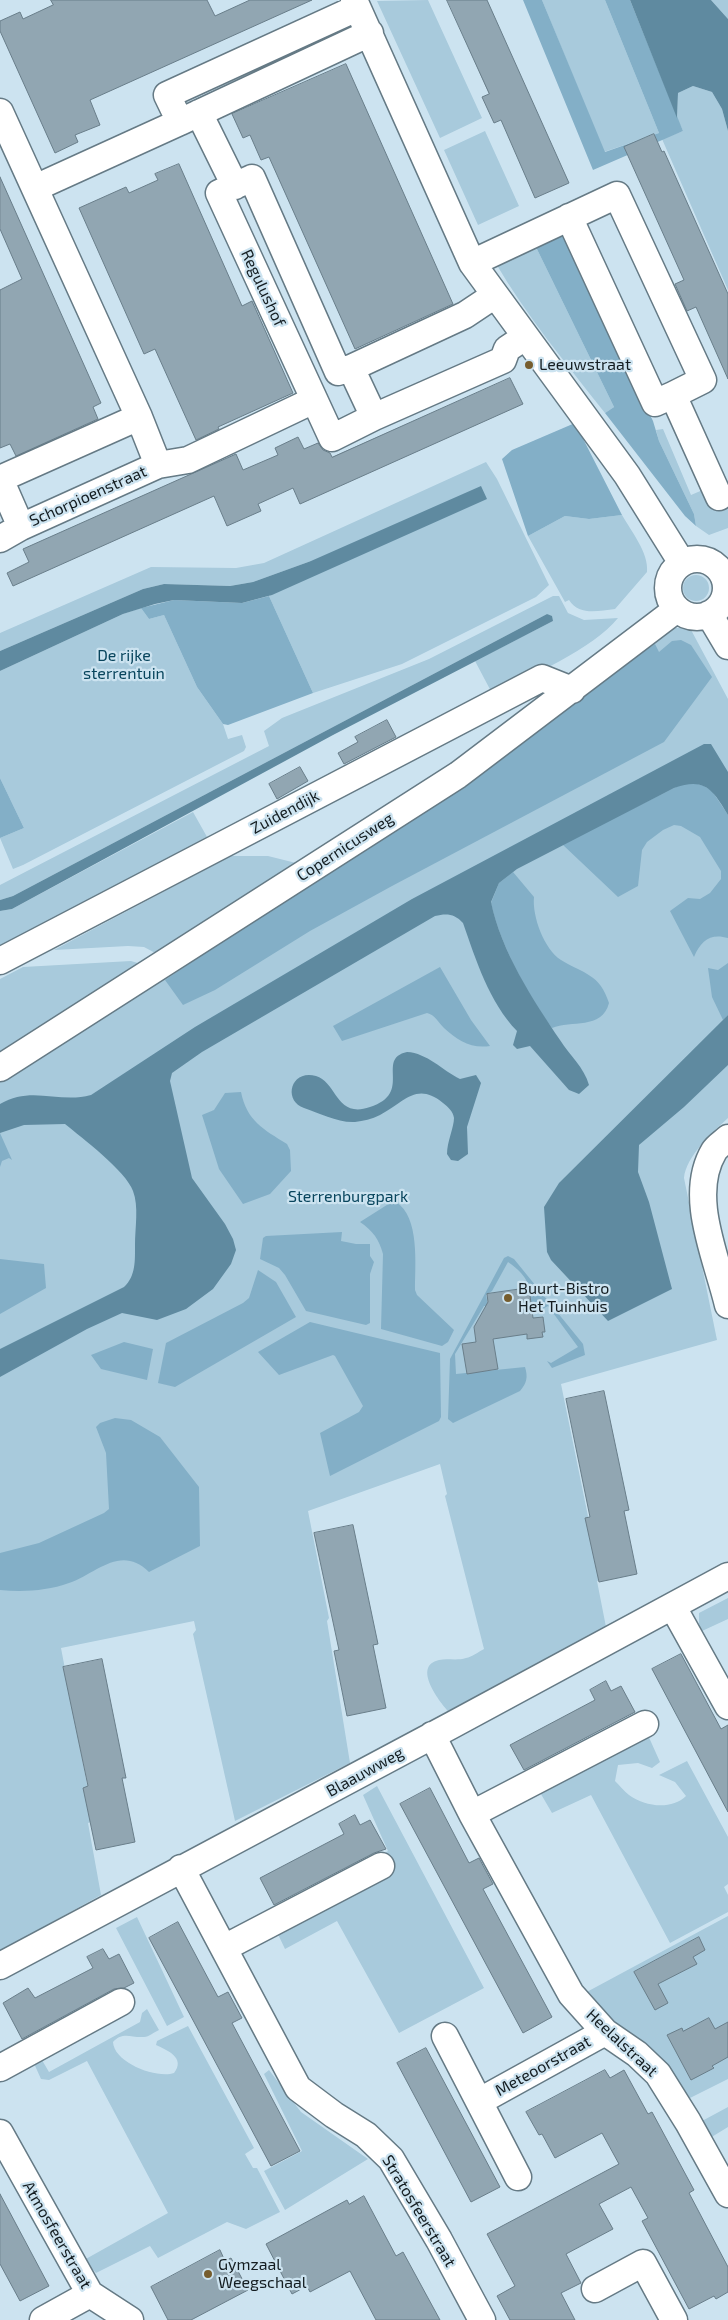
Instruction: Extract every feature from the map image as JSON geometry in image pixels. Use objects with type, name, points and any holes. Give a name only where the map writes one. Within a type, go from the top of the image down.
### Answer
[{"type":"street","points":[[235,186],[190,117],[167,95],[356,4],[472,263],[627,475],[682,563]]},
{"type":"street","points":[[35,188],[370,33]]},
{"type":"street","name":"Schorpioenstraat","points":[[0,112],[8,152],[35,188],[139,417],[158,465],[10,533],[0,479],[139,417]]},
{"type":"street","name":"Regulushof","points":[[351,368],[338,372],[252,178],[219,193],[332,438],[374,417]]},
{"type":"street","points":[[472,263],[617,194],[703,380],[655,403],[569,217]]},
{"type":"street","points":[[495,294],[465,315],[351,368],[374,417],[503,360],[507,349],[525,337]]},
{"type":"street","points":[[673,395],[719,497]]},
{"type":"street","points":[[158,465],[188,460],[314,400]]},
{"type":"street","points":[[720,556],[726,591],[721,604],[709,614],[691,616],[677,609],[670,600],[668,588],[670,576],[682,563],[694,559],[720,556]]},
{"type":"street","name":"Copernicusweg","points":[[0,1068],[458,774],[572,690],[677,609]]},
{"type":"street","points":[[709,614],[728,646]]},
{"type":"street","name":"Zuidendijk","points":[[0,962],[542,678],[572,690]]},
{"type":"street","points":[[728,1138],[714,1151],[703,1182],[703,1207],[728,1305]]},
{"type":"street","name":"Blaauwweg","points":[[0,1966],[182,1868],[320,1797],[728,1576]]},
{"type":"street","points":[[673,1607],[728,1706]]},
{"type":"street","points":[[472,1814],[645,1724]]},
{"type":"street","name":"Heelalstraat","points":[[432,1735],[472,1814],[571,1994],[605,2032],[637,2054],[658,2074],[688,2122],[728,2194]]},
{"type":"street","points":[[224,1948],[382,1866]]},
{"type":"street","name":"Stratosfeerstraat","points":[[182,1868],[298,2088],[334,2115],[366,2135],[391,2159],[482,2320]]},
{"type":"street","points":[[0,2068],[121,2002]]},
{"type":"street","name":"Meteoorstraat","points":[[480,2101],[605,2032]]},
{"type":"street","name":"Meteoorstraat","points":[[445,2036],[518,2177]]},
{"type":"street","name":"Atmosfeerstraat","points":[[0,2133],[90,2294],[130,2320]]},
{"type":"street","points":[[594,2289],[644,2263],[674,2320]]},
{"type":"street","points":[[44,2320],[90,2294]]},
{"type":"green space","points":[[428,0],[482,118],[440,138],[377,1]]},
{"type":"green space","points":[[542,0],[605,0],[659,133],[604,152]]},
{"type":"green space","points":[[711,0],[728,0],[728,19]]},
{"type":"green space","points":[[693,86],[712,92],[722,109],[728,131],[728,290],[662,139],[683,131],[677,118],[678,93]]},
{"type":"green space","points":[[485,131],[519,206],[478,225],[444,150]]},
{"type":"green space","points":[[534,243],[614,407],[605,413],[533,320],[495,262]]},
{"type":"green space","points":[[663,429],[691,495],[705,489],[728,499],[728,528],[709,535],[696,526],[694,514],[659,441],[656,430]]},
{"type":"green space","points":[[486,462],[497,479],[549,585],[536,597],[402,664],[313,693],[269,596],[311,561],[253,582],[230,586],[164,584],[143,589],[0,651],[0,633],[151,567],[236,568],[264,563]]},
{"type":"green space","points":[[622,515],[642,550],[647,565],[647,572],[615,609],[589,611],[578,608],[569,600],[565,602],[528,536],[565,516],[589,519]]},
{"type":"green space","points":[[696,575],[705,579],[709,588],[705,597],[696,601],[687,597],[683,588],[687,579]]},
{"type":"green space","points":[[553,596],[559,596],[568,613],[584,620],[618,618],[607,629],[577,651],[493,695],[475,661],[553,621],[547,614],[13,896],[0,900],[0,885],[269,746],[264,731],[282,718],[429,659]]},
{"type":"green space","name":"De rijke sterrentuin","points":[[141,608],[149,619],[164,615],[197,687],[223,724],[228,739],[242,735],[246,747],[244,751],[13,869],[0,838],[24,828],[0,778],[0,671],[123,614]]},
{"type":"green space","name":"Sterrenburgpark","points":[[673,628],[690,628],[728,699],[728,1118],[708,1137],[695,1153],[684,1178],[717,1340],[561,1384],[601,1580],[597,1581],[606,1627],[448,1711],[430,1684],[428,1669],[431,1664],[439,1660],[463,1659],[471,1657],[484,1649],[445,1496],[447,1494],[440,1464],[308,1511],[329,1618],[327,1621],[350,1763],[235,1821],[193,1634],[196,1630],[194,1621],[61,1648],[94,1821],[88,1823],[101,1895],[0,1951],[0,1073],[224,943]]},
{"type":"green space","points":[[193,812],[211,844],[0,947],[0,911],[12,909]]},
{"type":"green space","points":[[231,856],[268,856],[296,863],[159,955],[144,947],[128,946],[54,950]]},
{"type":"green space","points":[[131,961],[144,965],[0,1058],[0,979],[23,967]]},
{"type":"green space","points":[[728,1598],[728,1619],[702,1631],[699,1624],[699,1613]]},
{"type":"green space","points":[[647,1733],[660,1762],[652,1768],[638,1763],[618,1765],[615,1781],[635,1799],[650,1804],[666,1805],[686,1796],[675,1782],[659,1775],[687,1761],[728,1837],[728,1884],[724,1887],[728,1895],[728,1912],[670,1943],[591,1795],[552,1813],[538,1789]]},
{"type":"green space","points":[[377,1786],[484,1988],[399,2033],[337,1921],[285,1949],[275,1928],[388,1851],[363,1795]]},
{"type":"green space","points":[[728,1916],[728,2079],[690,2098],[669,2068],[603,2015],[583,1994]]},
{"type":"green space","points":[[137,1917],[184,2017],[167,2026],[116,1928]]},
{"type":"green space","points":[[147,2009],[159,2030],[146,2037],[120,2037],[113,2042],[115,2050],[128,2063],[138,2068],[157,2074],[174,2073],[178,2063],[174,2055],[156,2045],[157,2041],[188,2026],[254,2148],[245,2154],[253,2168],[257,2168],[280,2212],[246,2229],[227,2222],[158,2258],[150,2246],[96,2273],[84,2260],[168,2213],[87,2061],[49,2080],[41,2079],[32,2059],[39,2055],[49,2072],[140,2022],[142,2013]]},
{"type":"green space","points":[[269,2070],[301,2112],[368,2159],[285,2210],[264,2171],[302,2151],[264,2074]]},
{"type":"green space","points":[[728,2107],[728,2127],[710,2138],[702,2121]]},
{"type":"shaded area","points":[[523,0],[542,0],[605,152],[659,133],[605,0],[630,0],[683,131],[593,170]]},
{"type":"shaded area","points":[[630,0],[711,0],[728,19],[728,131],[722,109],[712,92],[693,86],[678,93],[677,118]]},
{"type":"shaded area","points":[[562,233],[653,421],[659,441],[694,514],[696,526],[685,516],[605,413],[614,407],[534,243]]},
{"type":"shaded area","points":[[575,423],[622,515],[589,519],[565,516],[528,536],[502,459],[512,450]]},
{"type":"shaded area","points":[[481,486],[487,499],[272,595],[242,603],[174,600],[155,604],[123,614],[0,671],[0,651],[143,589],[164,584],[230,586],[253,582],[311,561]]},
{"type":"shaded area","points":[[269,596],[313,693],[228,725],[223,724],[197,687],[164,615],[149,619],[141,608],[174,600],[242,603]]},
{"type":"shaded area","points":[[547,614],[552,616],[553,621],[333,735],[12,909],[0,911],[0,900],[13,896]]},
{"type":"shaded area","points":[[681,640],[691,645],[712,677],[664,742],[310,931],[215,990],[183,1005],[165,980],[655,644],[659,652],[672,641]]},
{"type":"shaded area","points":[[704,744],[711,744],[728,772],[728,815],[718,799],[701,785],[693,784],[674,788],[517,869],[499,883],[491,902],[502,939],[519,974],[550,1025],[587,1079],[589,1085],[579,1094],[569,1090],[530,1046],[517,1049],[513,1045],[517,1031],[507,1020],[484,980],[463,923],[451,915],[435,916],[202,1052],[172,1073],[170,1081],[192,1178],[225,1224],[233,1239],[236,1250],[231,1264],[213,1289],[186,1309],[157,1320],[122,1313],[87,1329],[0,1377],[0,1349],[124,1287],[128,1283],[133,1273],[135,1262],[136,1210],[133,1191],[122,1174],[103,1155],[65,1124],[24,1125],[0,1133],[0,1104],[23,1096],[68,1098],[91,1095],[195,1027],[412,899]]},
{"type":"shaded area","points":[[0,778],[24,828],[0,838]]},
{"type":"shaded area","points":[[686,783],[695,783],[712,791],[728,815],[728,938],[716,936],[707,939],[700,946],[694,957],[670,911],[688,898],[700,899],[710,893],[721,879],[721,871],[700,837],[681,826],[674,825],[663,830],[647,842],[642,850],[638,886],[618,897],[562,844]]},
{"type":"shaded area","points":[[513,872],[534,897],[537,922],[549,948],[561,960],[596,980],[605,993],[609,1003],[600,1017],[593,1021],[552,1028],[524,984],[501,935],[491,903],[499,883]]},
{"type":"shaded area","points":[[728,963],[728,1015],[723,1020],[712,997],[708,968],[718,970]]},
{"type":"shaded area","points":[[440,967],[471,1020],[490,1046],[471,1045],[459,1040],[427,1013],[342,1041],[333,1026]]},
{"type":"shaded area","points":[[728,1015],[728,1065],[684,1107],[639,1145],[638,1172],[649,1202],[672,1289],[608,1321],[551,1260],[547,1252],[544,1207],[559,1183]]},
{"type":"shaded area","points":[[407,1052],[421,1055],[460,1079],[476,1075],[481,1083],[467,1127],[468,1154],[458,1161],[451,1160],[447,1154],[454,1118],[451,1111],[434,1097],[425,1094],[410,1096],[380,1115],[368,1120],[355,1122],[342,1121],[322,1115],[304,1108],[293,1099],[292,1087],[295,1081],[307,1075],[316,1076],[323,1080],[338,1098],[350,1108],[370,1107],[383,1101],[390,1093],[393,1085],[394,1062],[398,1056]]},
{"type":"shaded area","points":[[241,1092],[247,1110],[257,1123],[287,1144],[290,1150],[291,1171],[270,1194],[243,1204],[219,1169],[202,1115],[214,1110],[225,1093]]},
{"type":"shaded area","points":[[0,1133],[12,1160],[9,1158],[2,1161],[0,1167]]},
{"type":"shaded area","points":[[396,1202],[404,1209],[413,1230],[415,1290],[417,1295],[454,1330],[448,1342],[442,1346],[381,1329],[383,1254],[375,1236],[360,1222],[390,1203]]},
{"type":"shaded area","points":[[342,1232],[341,1241],[370,1244],[370,1256],[374,1262],[370,1274],[370,1323],[366,1325],[306,1311],[279,1268],[260,1259],[263,1238],[266,1236]]},
{"type":"shaded area","points":[[508,1256],[514,1259],[583,1344],[585,1355],[552,1368],[547,1361],[551,1363],[578,1347],[548,1306],[533,1314],[528,1284],[516,1268],[508,1262],[492,1291],[486,1295],[488,1306],[484,1306],[455,1354],[456,1374],[525,1367],[527,1377],[525,1383],[520,1391],[453,1423],[448,1419],[450,1359],[504,1258]]},
{"type":"shaded area","points":[[0,1259],[44,1264],[46,1288],[0,1314]]},
{"type":"shaded area","points":[[258,1270],[276,1282],[296,1317],[175,1387],[158,1383],[166,1343],[243,1303],[249,1298]]},
{"type":"shaded area","points":[[310,1322],[440,1353],[441,1417],[439,1421],[330,1476],[320,1433],[359,1412],[363,1406],[335,1356],[333,1355],[279,1375],[258,1352]]},
{"type":"shaded area","points":[[124,1342],[153,1349],[147,1380],[101,1369],[91,1355]]},
{"type":"shaded area","points":[[115,1418],[131,1420],[160,1437],[199,1487],[200,1546],[149,1572],[139,1564],[129,1560],[119,1561],[109,1563],[61,1586],[35,1590],[0,1590],[0,1553],[39,1543],[109,1509],[106,1453],[96,1427],[100,1423]]},
{"type":"building","points":[[51,0],[207,0],[215,16],[250,0],[312,0],[90,100],[100,125],[75,135],[78,142],[55,153],[0,31],[0,21],[20,12],[23,19],[53,5]]},
{"type":"building","points":[[447,0],[487,0],[569,183],[535,198],[501,120],[494,123],[482,97],[489,94]]},
{"type":"building","points":[[346,64],[453,304],[355,349],[269,157],[261,160],[250,135],[243,138],[232,114]]},
{"type":"building","points":[[654,134],[662,152],[664,151],[728,294],[728,379],[696,307],[687,311],[675,284],[684,280],[624,147]]},
{"type":"building","points":[[179,164],[242,306],[252,301],[293,393],[218,427],[219,429],[196,440],[155,349],[144,354],[79,208],[126,187],[129,193],[158,180],[155,174]]},
{"type":"building","points":[[0,177],[101,403],[93,407],[98,419],[16,456],[10,444],[0,448],[0,290],[22,279],[0,229]]},
{"type":"building","points":[[510,378],[523,404],[300,504],[293,488],[258,504],[261,511],[227,526],[214,496],[13,586],[7,573],[29,562],[23,549],[236,454],[243,470],[278,455],[275,448],[298,437],[304,449],[318,443],[332,457]]},
{"type":"building","points":[[387,720],[396,737],[344,764],[338,753],[358,742],[355,737]]},
{"type":"building","points":[[300,767],[308,781],[277,799],[269,784]]},
{"type":"building","points":[[529,1288],[533,1318],[543,1317],[545,1332],[542,1332],[543,1337],[527,1339],[527,1334],[493,1339],[498,1369],[467,1374],[462,1344],[476,1342],[474,1327],[488,1302],[487,1294]]},
{"type":"building","points":[[604,1391],[629,1510],[624,1511],[637,1574],[599,1582],[585,1518],[590,1517],[566,1399]]},
{"type":"building","points":[[353,1525],[378,1644],[373,1645],[386,1708],[347,1716],[334,1651],[339,1650],[314,1533]]},
{"type":"building","points":[[681,1654],[721,1729],[728,1725],[728,1812],[652,1669]]},
{"type":"building","points":[[102,1659],[126,1778],[122,1778],[135,1842],[96,1850],[83,1788],[88,1786],[63,1667]]},
{"type":"building","points":[[606,1681],[611,1691],[621,1686],[635,1712],[524,1770],[510,1745],[595,1700],[590,1690]]},
{"type":"building","points":[[430,1788],[469,1863],[479,1858],[493,1884],[483,1889],[552,2017],[523,2033],[400,1804]]},
{"type":"building","points":[[355,1815],[360,1825],[370,1820],[386,1849],[374,1853],[274,1905],[260,1878],[344,1834],[339,1824]]},
{"type":"building","points":[[178,1922],[218,1997],[228,1992],[242,2018],[232,2023],[300,2151],[271,2166],[149,1938]]},
{"type":"building","points":[[699,1937],[705,1950],[693,1957],[697,1964],[658,1984],[668,2003],[655,2010],[634,1972]]},
{"type":"building","points":[[103,1949],[109,1959],[119,1954],[134,1983],[124,1988],[114,1989],[22,2039],[3,2003],[28,1988],[35,1998],[93,1968],[87,1957]]},
{"type":"building","points":[[709,2018],[715,2029],[728,2022],[728,2057],[712,2066],[714,2068],[691,2080],[667,2035],[682,2028],[683,2031]]},
{"type":"building","points":[[426,2048],[500,2187],[471,2202],[397,2063]]},
{"type":"building","points":[[605,2070],[610,2078],[624,2070],[648,2114],[652,2112],[694,2190],[689,2193],[728,2267],[728,2292],[716,2299],[714,2296],[689,2309],[642,2221],[648,2218],[631,2187],[599,2204],[613,2229],[566,2254],[581,2283],[561,2293],[575,2320],[510,2320],[497,2296],[515,2286],[487,2234],[619,2164],[602,2133],[555,2158],[542,2134],[539,2135],[526,2112]]},
{"type":"building","points":[[0,2194],[49,2286],[20,2301],[0,2264]]},
{"type":"building","points":[[364,2196],[396,2256],[403,2252],[440,2320],[376,2320],[350,2271],[310,2292],[307,2286],[292,2294],[266,2244],[347,2200],[349,2204]]},
{"type":"building","name":"Gymzaal Weegschaal","points":[[220,2250],[225,2261],[231,2258],[248,2290],[191,2320],[168,2320],[151,2287]]},
{"type":"place","name":"Leeuwstraat","points":[[529,365]]},
{"type":"place","name":"Buurt-Bistro Het Tuinhuis","points":[[508,1298]]},
{"type":"place","name":"Gymzaal Weegschaal","points":[[208,2274]]}]
